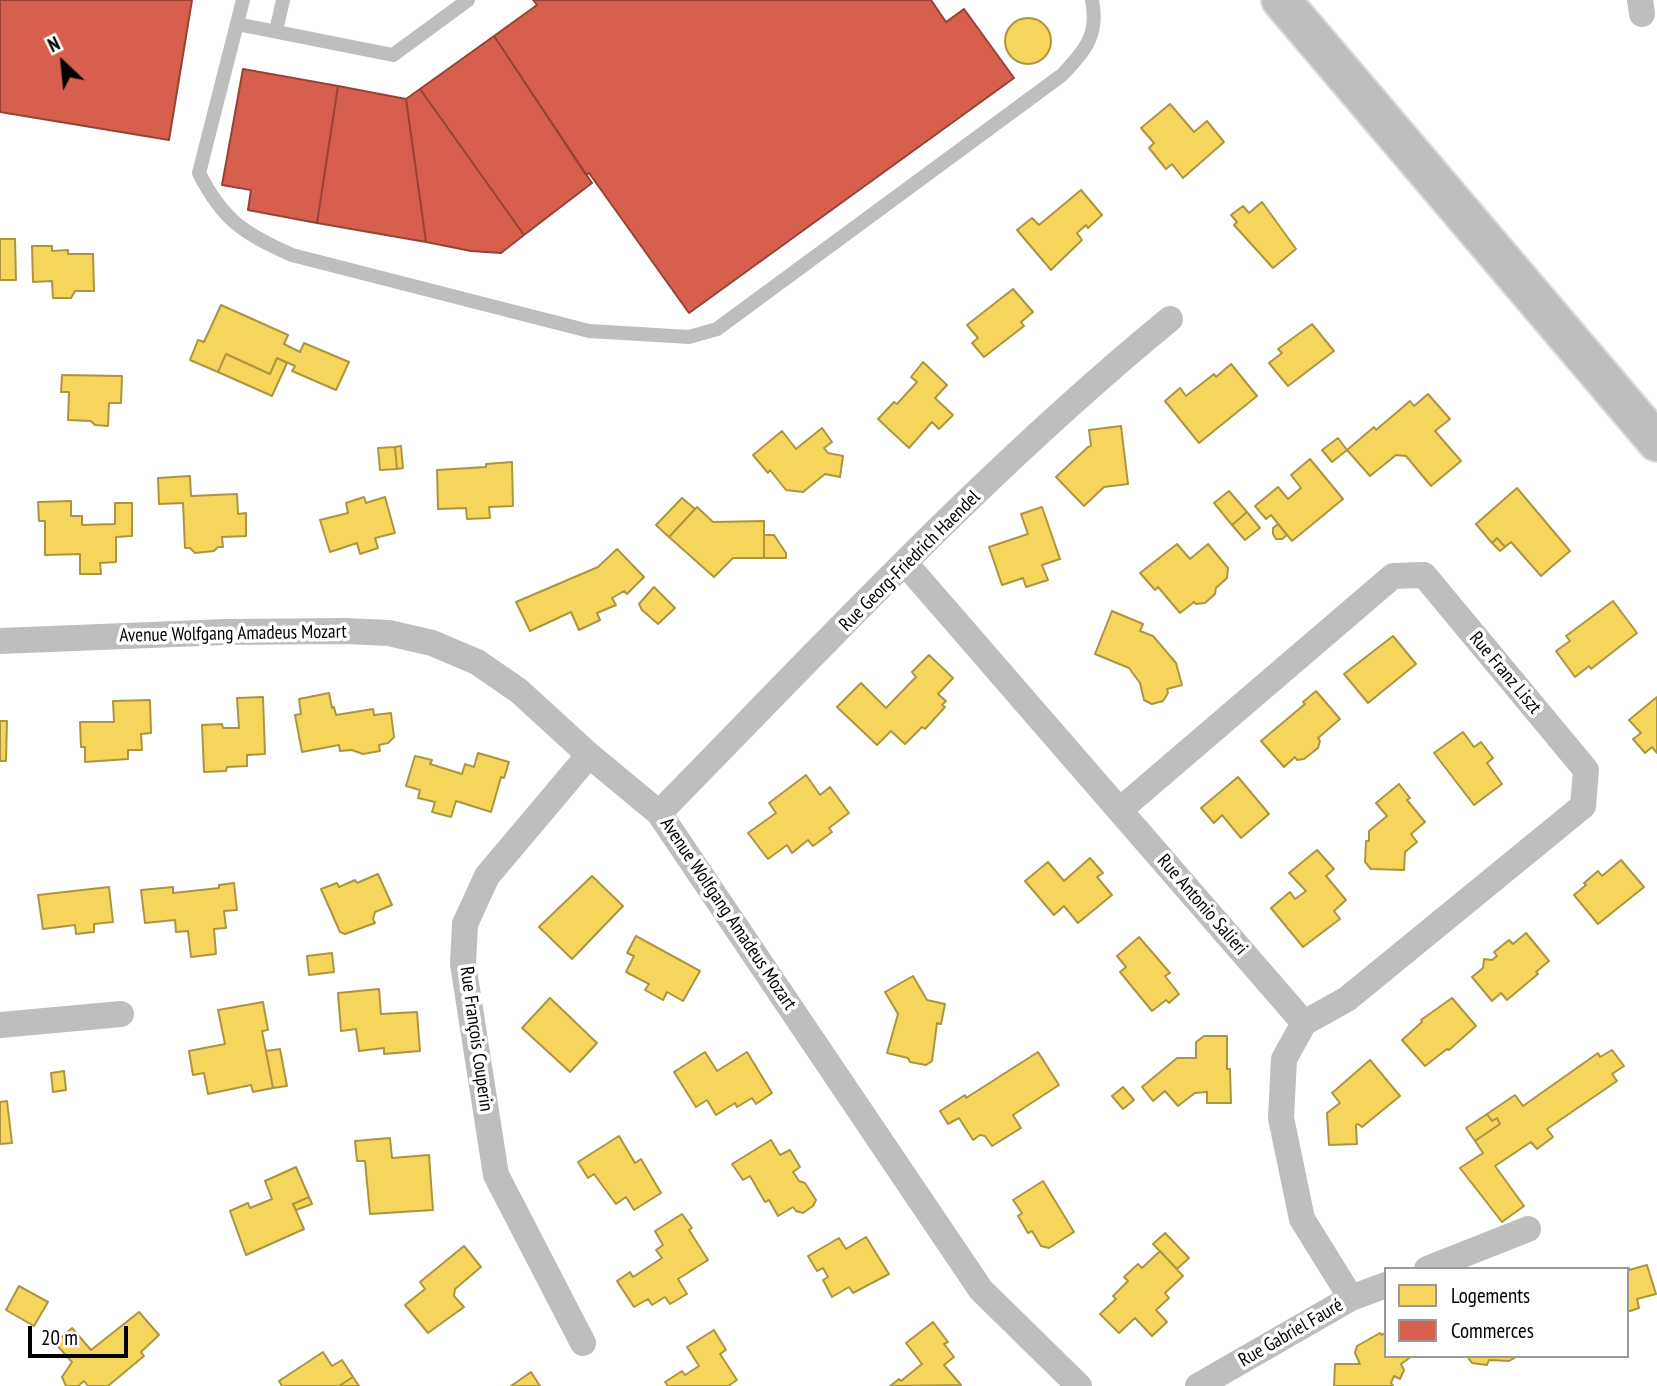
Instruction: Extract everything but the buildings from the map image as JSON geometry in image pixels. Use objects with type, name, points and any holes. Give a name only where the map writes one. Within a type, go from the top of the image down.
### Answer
[{"type":"main road","points":[[1281,0],[1657,442]]},
{"type":"street","name":"Rue Georg-Friedrich Haendel","points":[[659,813],[905,563],[1096,380],[1170,319]]},
{"type":"street","name":"Rue Antonio Salieri","points":[[905,563],[1304,1023]]},
{"type":"street","name":"Rue Franz Liszt","points":[[1121,809],[1393,576],[1424,575],[1586,770],[1583,806],[1347,999],[1304,1023]]},
{"type":"street","name":"Avenue Wolfgang Amadeus Mozart","points":[[0,641],[225,632],[388,633],[432,643],[477,662],[519,691],[589,755],[659,813],[981,1290],[1079,1386]]},
{"type":"street","name":"Rue François Couperin","points":[[583,1343],[496,1175],[463,964],[466,923],[487,876],[589,755]]},
{"type":"street","points":[[0,1025],[121,1014]]},
{"type":"street","points":[[1304,1023],[1284,1059],[1281,1118],[1302,1219],[1351,1298]]},
{"type":"street","points":[[1432,1267],[1528,1229]]},
{"type":"street","name":"Rue Gabriel Fauré","points":[[1198,1386],[1351,1298],[1384,1286]]},
{"type":"lane","points":[[243,0],[199,173],[211,198],[252,237],[292,255],[589,331],[689,338],[717,329],[1062,75],[1084,51],[1091,37],[1094,25],[1092,0]]},
{"type":"lane","points":[[275,31],[283,0]]},
{"type":"lane","points":[[237,24],[393,55],[468,0]]}]
